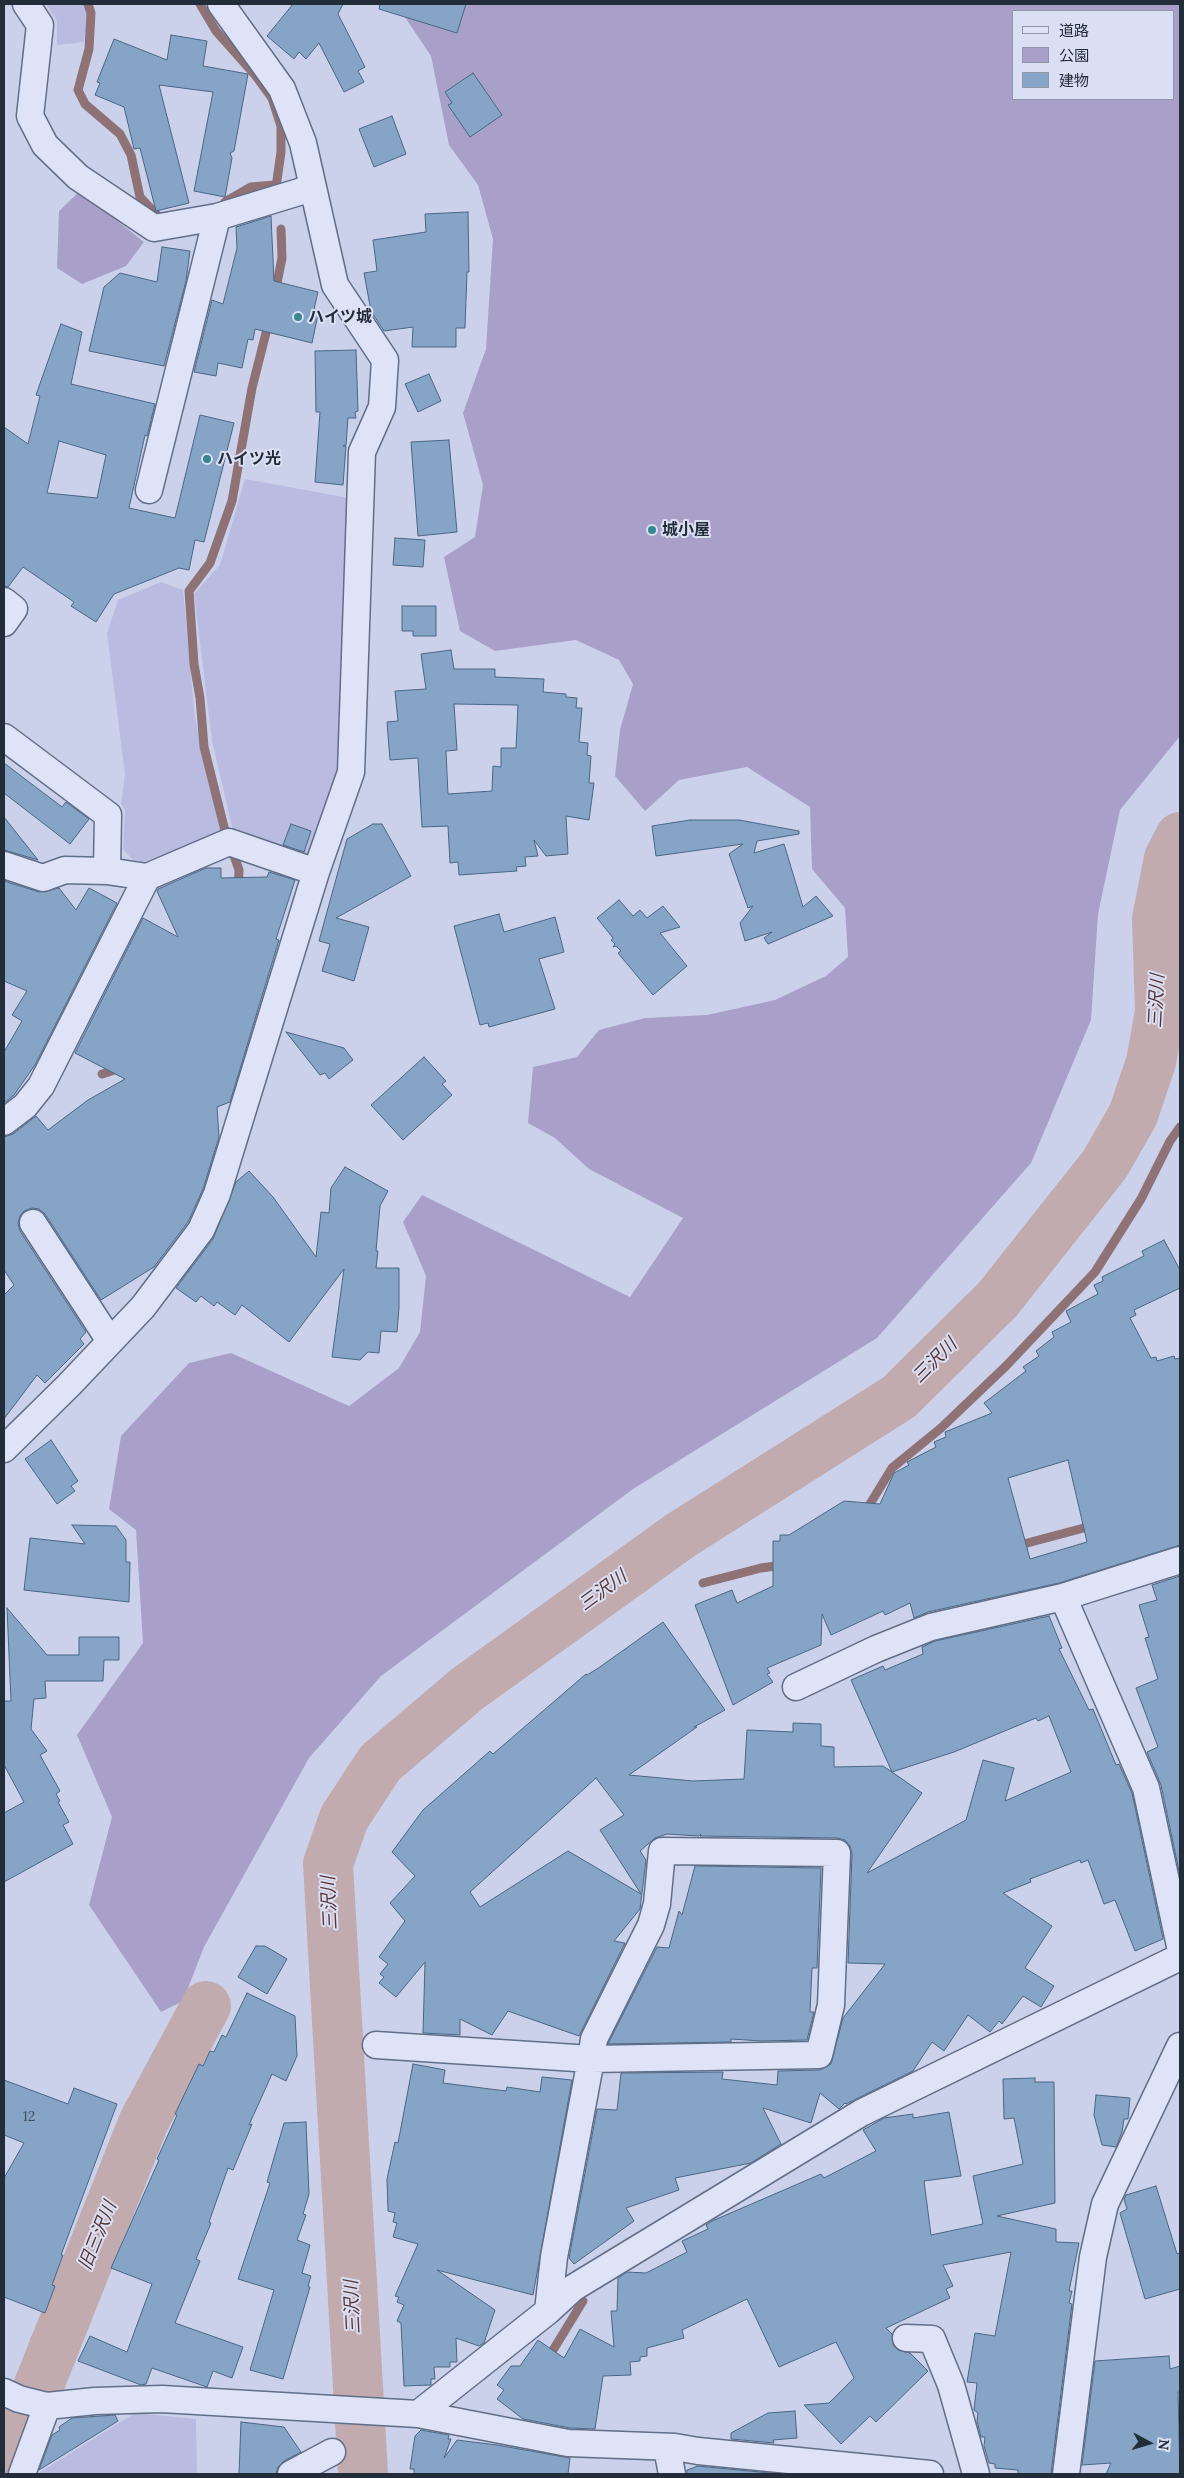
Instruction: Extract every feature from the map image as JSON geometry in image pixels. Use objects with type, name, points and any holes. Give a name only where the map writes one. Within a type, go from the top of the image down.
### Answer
[{"type":"street","points":[[26,4],[40,26],[30,116],[45,145],[78,177],[154,228],[217,216],[312,188]]},
{"type":"street","points":[[4,1449],[143,1307],[201,1230],[217,1194],[316,872],[351,772],[362,452],[382,407],[385,360],[335,286],[303,143],[282,88],[221,4]]},
{"type":"street","points":[[149,490],[217,216]]},
{"type":"street","points":[[4,600],[14,609],[4,622]]},
{"type":"street","points":[[4,737],[108,815],[107,871]]},
{"type":"street","points":[[4,865],[43,878],[66,870],[107,871],[147,877],[229,842],[316,872]]},
{"type":"street","points":[[4,1122],[25,1106],[41,1086],[147,877]]},
{"type":"street","points":[[33,1223],[110,1342]]},
{"type":"street","points":[[796,1687],[876,1649],[931,1627],[1063,1597],[1180,1560]]},
{"type":"street","points":[[1063,1597],[1146,1788],[1180,1946]]},
{"type":"street","points":[[376,2045],[591,2059],[819,2055],[831,2006],[837,1852],[662,1851],[657,1904],[651,1925],[594,2039],[591,2059],[554,2257],[548,2311]]},
{"type":"street","points":[[418,2414],[548,2311],[573,2288],[861,2113],[1180,1957]]},
{"type":"street","points":[[1066,2474],[1093,2257],[1105,2204],[1180,2046]]},
{"type":"street","points":[[906,2338],[932,2339],[950,2385],[976,2474]]},
{"type":"street","points":[[11,2396],[47,2406],[95,2401],[162,2399],[418,2414],[568,2443],[675,2447],[930,2474]]},
{"type":"street","points":[[22,2474],[47,2406]]},
{"type":"street","points":[[667,2448],[672,2474]]},
{"type":"street","points":[[291,2474],[332,2452]]},
{"type":"shaded area","points":[[46,4],[85,4],[88,12],[84,42],[57,45],[57,21]]},
{"type":"shaded area","points":[[245,479],[349,498],[345,770],[313,865],[234,835],[212,741],[194,594],[220,565]]},
{"type":"shaded area","points":[[161,582],[183,590],[195,718],[221,834],[142,862],[132,859],[123,849],[125,810],[121,804],[125,774],[107,633],[118,600]]},
{"type":"shaded area","points":[[135,2413],[196,2419],[197,2474],[37,2474]]},
{"type":"green space","points":[[396,4],[1180,4],[1180,736],[1120,810],[1098,914],[1091,1020],[1031,1163],[877,1338],[633,1489],[381,1676],[309,1758],[204,1947],[183,2001],[161,2012],[89,1905],[112,1817],[77,1735],[143,1643],[136,1530],[109,1509],[121,1436],[189,1363],[231,1353],[349,1406],[399,1368],[420,1332],[426,1276],[403,1222],[422,1195],[630,1297],[683,1218],[589,1169],[555,1138],[528,1123],[533,1067],[577,1057],[599,1030],[645,1018],[707,1015],[775,1000],[826,976],[848,957],[845,908],[812,869],[810,807],[747,767],[679,780],[645,811],[615,776],[620,730],[633,684],[619,660],[576,640],[495,651],[460,631],[444,557],[475,537],[483,485],[463,413],[486,349],[493,239],[478,185],[449,145],[431,56]]},
{"type":"green space","points":[[80,191],[144,242],[126,266],[82,284],[57,268],[59,211]]},
{"type":"building","points":[[293,4],[343,4],[338,14],[365,67],[358,71],[364,82],[344,92],[319,43],[306,59],[299,52],[294,59],[267,36]]},
{"type":"building","points":[[380,4],[466,4],[457,33],[379,9]]},
{"type":"building","points":[[171,35],[207,41],[203,66],[248,74],[234,151],[230,153],[232,158],[225,197],[194,191],[213,92],[159,85],[189,203],[156,211],[140,148],[134,149],[124,107],[95,95],[100,83],[97,82],[114,39],[167,60]]},
{"type":"building","points":[[473,73],[502,115],[470,137],[448,105],[452,103],[445,92]]},
{"type":"building","points":[[392,116],[406,154],[374,167],[359,129]]},
{"type":"building","points":[[468,212],[469,272],[467,272],[465,328],[456,328],[456,347],[412,347],[413,327],[384,331],[371,311],[364,273],[377,271],[373,240],[426,232],[425,214]]},
{"type":"building","points":[[271,216],[274,281],[318,292],[314,309],[319,310],[312,343],[255,329],[253,340],[248,339],[242,368],[218,363],[216,376],[194,372],[212,300],[223,304],[237,248],[236,227]]},
{"type":"building","points":[[162,247],[190,251],[186,281],[164,366],[89,351],[104,287],[120,273],[157,282]]},
{"type":"building","points":[[61,324],[82,332],[71,384],[155,404],[147,436],[145,435],[129,508],[175,518],[200,415],[234,423],[204,542],[195,540],[189,570],[179,568],[114,594],[96,622],[71,606],[74,602],[23,567],[8,587],[4,586],[4,427],[28,444],[40,396],[36,395]],"holes":[[[59,441],[106,455],[97,498],[47,493]]]},
{"type":"building","points":[[356,350],[358,411],[355,412],[356,418],[348,418],[346,445],[343,446],[346,446],[343,485],[315,482],[320,412],[316,412],[315,351]]},
{"type":"building","points":[[429,374],[441,401],[418,412],[405,384]]},
{"type":"building","points":[[449,440],[457,532],[418,536],[411,442]]},
{"type":"building","points":[[395,538],[425,540],[423,567],[393,565]]},
{"type":"building","points":[[402,606],[436,606],[436,636],[413,636],[413,631],[402,631]]},
{"type":"building","points":[[451,650],[454,669],[495,669],[495,677],[544,679],[543,692],[566,694],[566,697],[577,698],[576,708],[582,708],[579,742],[588,743],[587,755],[591,756],[589,783],[594,783],[589,820],[566,816],[568,854],[546,856],[534,840],[538,856],[525,857],[526,866],[516,867],[517,871],[459,875],[458,862],[450,863],[448,826],[422,827],[418,758],[390,760],[387,722],[398,721],[395,691],[426,689],[421,654]],"holes":[[[454,704],[518,705],[516,748],[501,748],[501,767],[493,766],[492,791],[448,794],[446,751],[457,750]]]},
{"type":"building","points":[[4,763],[62,807],[66,802],[89,819],[70,844],[4,793]]},
{"type":"building","points":[[4,817],[38,860],[4,850]]},
{"type":"building","points":[[690,820],[739,820],[799,831],[799,834],[757,841],[754,853],[784,844],[803,907],[816,896],[833,916],[768,944],[764,938],[772,932],[745,941],[740,923],[753,906],[748,908],[729,854],[743,844],[656,856],[652,826]]},
{"type":"building","points":[[291,824],[311,831],[304,852],[283,845]]},
{"type":"building","points":[[373,824],[382,824],[411,876],[336,918],[369,927],[354,981],[322,971],[330,944],[319,941],[347,839]]},
{"type":"building","points":[[206,868],[221,868],[221,878],[267,877],[269,872],[295,880],[276,939],[279,940],[230,1102],[217,1107],[219,1137],[203,1189],[188,1222],[154,1267],[101,1300],[45,1214],[39,1209],[32,1208],[24,1211],[18,1223],[20,1231],[86,1332],[80,1339],[84,1344],[45,1383],[37,1375],[4,1419],[4,1295],[14,1285],[4,1270],[4,1137],[13,1134],[36,1116],[48,1130],[88,1100],[125,1079],[75,1053],[143,918],[178,937],[157,891],[158,889]]},
{"type":"building","points":[[4,881],[39,892],[59,888],[76,910],[89,888],[117,903],[35,1065],[14,1095],[4,1103],[4,1052],[22,1021],[12,1015],[27,991],[4,981]]},
{"type":"building","points":[[619,900],[633,916],[640,910],[647,918],[663,906],[680,927],[660,933],[687,966],[653,995],[618,953],[621,951],[616,946],[613,947],[615,944],[611,940],[613,938],[597,918]]},
{"type":"building","points":[[499,914],[504,932],[555,917],[564,952],[539,959],[555,1009],[489,1027],[488,1023],[480,1025],[454,926]]},
{"type":"building","points":[[286,1032],[344,1048],[353,1060],[329,1079],[325,1073],[320,1075]]},
{"type":"building","points":[[424,1057],[446,1081],[442,1084],[452,1095],[403,1140],[371,1105]]},
{"type":"building","points":[[345,1167],[388,1191],[380,1206],[376,1268],[399,1268],[399,1308],[397,1332],[381,1331],[379,1353],[368,1352],[360,1360],[332,1357],[344,1269],[289,1342],[242,1305],[235,1315],[217,1302],[214,1306],[201,1296],[196,1302],[176,1288],[213,1239],[236,1182],[249,1171],[273,1197],[316,1257],[321,1212],[329,1213],[331,1188]]},
{"type":"building","points":[[1164,1240],[1180,1270],[1180,1288],[1134,1310],[1136,1315],[1130,1318],[1151,1358],[1156,1357],[1157,1361],[1174,1356],[1175,1359],[1180,1358],[1180,1545],[1059,1583],[928,1612],[914,1618],[910,1603],[885,1615],[883,1611],[831,1635],[822,1614],[821,1645],[767,1668],[770,1673],[767,1674],[773,1682],[733,1705],[695,1605],[732,1590],[737,1603],[773,1586],[773,1541],[780,1541],[780,1535],[789,1535],[844,1501],[880,1504],[894,1473],[909,1465],[907,1462],[936,1447],[934,1442],[946,1437],[945,1432],[992,1413],[984,1403],[1026,1371],[1023,1367],[1039,1356],[1036,1351],[1054,1337],[1052,1332],[1071,1322],[1066,1311],[1098,1294],[1094,1285],[1103,1281],[1102,1277],[1144,1256],[1142,1251]],"holes":[[[1068,1460],[1087,1542],[1030,1559],[1008,1478]]]},
{"type":"building","points":[[51,1440],[78,1481],[71,1486],[75,1491],[57,1504],[25,1459]]},
{"type":"building","points":[[72,1525],[116,1526],[126,1540],[126,1562],[130,1562],[129,1602],[24,1590],[30,1538],[85,1544]]},
{"type":"building","points":[[1180,1576],[1180,1876],[1161,1785],[1147,1752],[1158,1747],[1136,1688],[1158,1679],[1145,1638],[1149,1637],[1139,1605],[1157,1600],[1152,1585]]},
{"type":"building","points":[[7,1608],[47,1655],[79,1655],[79,1637],[119,1637],[119,1660],[104,1660],[103,1681],[45,1681],[46,1698],[34,1699],[31,1729],[47,1751],[40,1755],[60,1791],[56,1794],[60,1801],[58,1802],[69,1822],[63,1825],[73,1844],[4,1882],[4,1813],[24,1802],[4,1765],[4,1701],[11,1701]]},
{"type":"building","points":[[1049,1616],[1062,1648],[1059,1649],[1089,1710],[1093,1709],[1116,1765],[1119,1764],[1132,1793],[1163,1939],[1135,1951],[1115,1900],[1104,1904],[1088,1860],[1081,1863],[1080,1860],[1030,1879],[1031,1882],[1003,1893],[1052,1926],[1025,1968],[1054,1986],[1041,2007],[1023,1996],[1002,2024],[999,2021],[990,2032],[968,2015],[944,2051],[932,2042],[913,2071],[845,2103],[839,2109],[820,2093],[811,2123],[763,2108],[781,2144],[751,2163],[675,2178],[679,2190],[626,2208],[634,2221],[574,2264],[569,2258],[597,2109],[617,2110],[621,2073],[723,2072],[722,2079],[777,2085],[778,2071],[820,2070],[831,2064],[843,2018],[885,1964],[848,1963],[852,1854],[850,1846],[845,1840],[837,1838],[667,1834],[655,1838],[640,1851],[646,1860],[640,1909],[614,1941],[625,1943],[579,2036],[508,2011],[492,2035],[460,2019],[460,2035],[423,2033],[425,1962],[396,1997],[379,1983],[384,1977],[380,1974],[388,1964],[379,1957],[405,1921],[390,1903],[415,1876],[392,1852],[423,1810],[490,1751],[493,1754],[586,1674],[597,1669],[663,1622],[725,1710],[694,1727],[697,1727],[629,1775],[693,1781],[744,1779],[747,1730],[793,1732],[793,1723],[821,1724],[821,1746],[834,1747],[834,1767],[883,1766],[892,1772],[851,1680],[883,1666],[885,1670],[923,1654],[922,1647],[935,1641]],"holes":[[[1049,1716],[1071,1772],[1005,1801],[1014,1768],[983,1760],[966,1820],[867,1873],[922,1793],[892,1772],[954,1752],[1036,1718],[1038,1721]],[[596,1778],[624,1815],[600,1830],[641,1894],[568,1851],[480,1907],[470,1892]]]},
{"type":"building","points":[[695,1866],[821,1868],[817,1968],[812,1968],[810,2012],[814,2012],[807,2040],[762,2041],[731,2039],[731,2042],[608,2044],[657,1947],[669,1948],[679,1911],[682,1915]]},
{"type":"building","points":[[256,1946],[265,1946],[287,1959],[267,1994],[238,1977]]},
{"type":"building","points":[[247,1993],[295,2016],[297,2056],[286,2081],[272,2074],[249,2125],[252,2124],[233,2170],[228,2168],[209,2222],[211,2223],[196,2259],[200,2261],[175,2323],[243,2347],[232,2378],[213,2371],[207,2387],[152,2368],[146,2384],[141,2385],[78,2361],[90,2336],[127,2352],[152,2284],[111,2268],[159,2160],[157,2159],[177,2115],[175,2114],[199,2064],[203,2066],[210,2051],[214,2052],[222,2035],[226,2037]]},
{"type":"building","points":[[413,2064],[445,2070],[443,2083],[506,2091],[507,2087],[540,2092],[542,2077],[572,2080],[533,2295],[437,2270],[495,2310],[484,2343],[479,2346],[456,2338],[457,2362],[450,2362],[450,2367],[434,2367],[435,2379],[431,2379],[431,2385],[404,2386],[401,2323],[397,2321],[404,2305],[397,2302],[399,2297],[395,2296],[418,2244],[393,2237],[397,2223],[393,2222],[395,2213],[388,2211],[387,2179],[395,2142],[398,2143]]},
{"type":"building","points":[[1035,2078],[1035,2082],[1054,2082],[1055,2203],[997,2216],[1056,2229],[1056,2242],[1079,2243],[1069,2291],[1072,2291],[1069,2303],[1072,2304],[1051,2474],[1018,2474],[1018,2470],[995,2468],[995,2464],[989,2463],[984,2446],[985,2437],[981,2437],[977,2421],[978,2413],[974,2410],[977,2383],[967,2382],[975,2333],[995,2336],[1011,2252],[943,2265],[953,2286],[946,2289],[950,2298],[886,2328],[892,2334],[893,2345],[898,2350],[910,2353],[928,2371],[876,2422],[870,2416],[841,2444],[804,2405],[829,2403],[854,2378],[836,2342],[779,2367],[747,2299],[682,2330],[684,2338],[647,2348],[647,2356],[640,2357],[640,2361],[630,2362],[631,2375],[603,2376],[595,2429],[570,2428],[523,2419],[497,2399],[504,2390],[497,2385],[511,2366],[520,2366],[538,2340],[564,2358],[580,2329],[614,2347],[611,2311],[617,2311],[618,2278],[627,2272],[646,2273],[687,2252],[682,2241],[708,2229],[706,2225],[712,2221],[821,2174],[824,2178],[876,2151],[863,2130],[884,2118],[913,2114],[913,2118],[949,2112],[961,2176],[924,2181],[931,2235],[983,2224],[973,2176],[1023,2164],[1014,2118],[1004,2119],[1003,2079]]},
{"type":"building","points":[[4,2080],[68,2104],[74,2088],[117,2104],[61,2255],[63,2255],[52,2285],[55,2286],[45,2313],[4,2297],[4,2178],[24,2143],[4,2135]]},
{"type":"building","points":[[1096,2095],[1130,2098],[1128,2119],[1124,2119],[1122,2132],[1116,2147],[1102,2145],[1094,2115]]},
{"type":"building","points":[[306,2122],[309,2194],[303,2214],[306,2215],[297,2240],[310,2245],[302,2273],[311,2276],[308,2286],[310,2287],[283,2379],[250,2370],[274,2290],[238,2279],[270,2183],[267,2182],[284,2123]]},
{"type":"building","points":[[1156,2186],[1177,2254],[1180,2253],[1180,2289],[1145,2299],[1120,2213],[1127,2209],[1124,2199],[1126,2195]]},
{"type":"building","points":[[1169,2356],[1170,2369],[1180,2366],[1180,2392],[1178,2392],[1180,2474],[1106,2474],[1111,2463],[1082,2465],[1095,2361]]},
{"type":"building","points":[[795,2411],[797,2438],[773,2440],[774,2443],[731,2439],[731,2433],[768,2413]]},
{"type":"building","points":[[115,2415],[118,2421],[39,2470],[52,2435],[60,2430],[59,2427],[72,2418]]},
{"type":"building","points":[[241,2422],[284,2427],[301,2452],[284,2461],[278,2467],[276,2474],[239,2474]]},
{"type":"building","points":[[421,2430],[449,2435],[448,2439],[451,2439],[444,2458],[457,2440],[497,2445],[570,2458],[568,2474],[414,2474],[414,2469],[410,2469],[415,2436]]},
{"type":"building","points":[[698,2466],[780,2474],[687,2474],[687,2470]]},
{"type":"waterway","points":[[88,4],[91,13],[89,49],[78,90],[85,104],[120,134],[131,155],[140,197],[161,219],[164,218]]},
{"type":"waterway","points":[[200,4],[216,31],[256,76],[272,98],[281,126],[281,152],[276,187]]},
{"type":"waterway","points":[[225,202],[251,187],[275,185]]},
{"type":"waterway","points":[[275,293],[282,258],[281,229]]},
{"type":"waterway","points":[[238,890],[239,870],[224,827],[204,747],[200,698],[194,664],[189,591],[210,563],[232,501],[252,388],[269,321]]},
{"type":"waterway","name":"三沢川","points":[[363,2474],[328,1864],[344,1818],[380,1763],[467,1689],[681,1535],[899,1397],[998,1299],[1105,1164],[1133,1115],[1151,1062],[1160,1012],[1157,919],[1169,858],[1180,837]]},
{"type":"waterway","points":[[102,1074],[121,1068]]},
{"type":"waterway","points":[[865,1512],[892,1468],[941,1428],[1006,1366],[1095,1272],[1141,1199],[1170,1141],[1180,1127]]},
{"type":"waterway","points":[[1016,1546],[1095,1525]]},
{"type":"waterway","points":[[703,1583],[761,1568],[783,1565]]},
{"type":"waterway","name":"旧三沢川","points":[[4,2473],[144,2121],[206,2006]]},
{"type":"waterway","points":[[547,2360],[583,2301]]},
{"type":"waterway","points":[[35,2339],[52,2353]]},
{"type":"place","name":"ハイツ城","points":[[298,317]]},
{"type":"place","name":"ハイツ光","points":[[207,459]]},
{"type":"place","name":"城小屋","points":[[652,530]]}]
